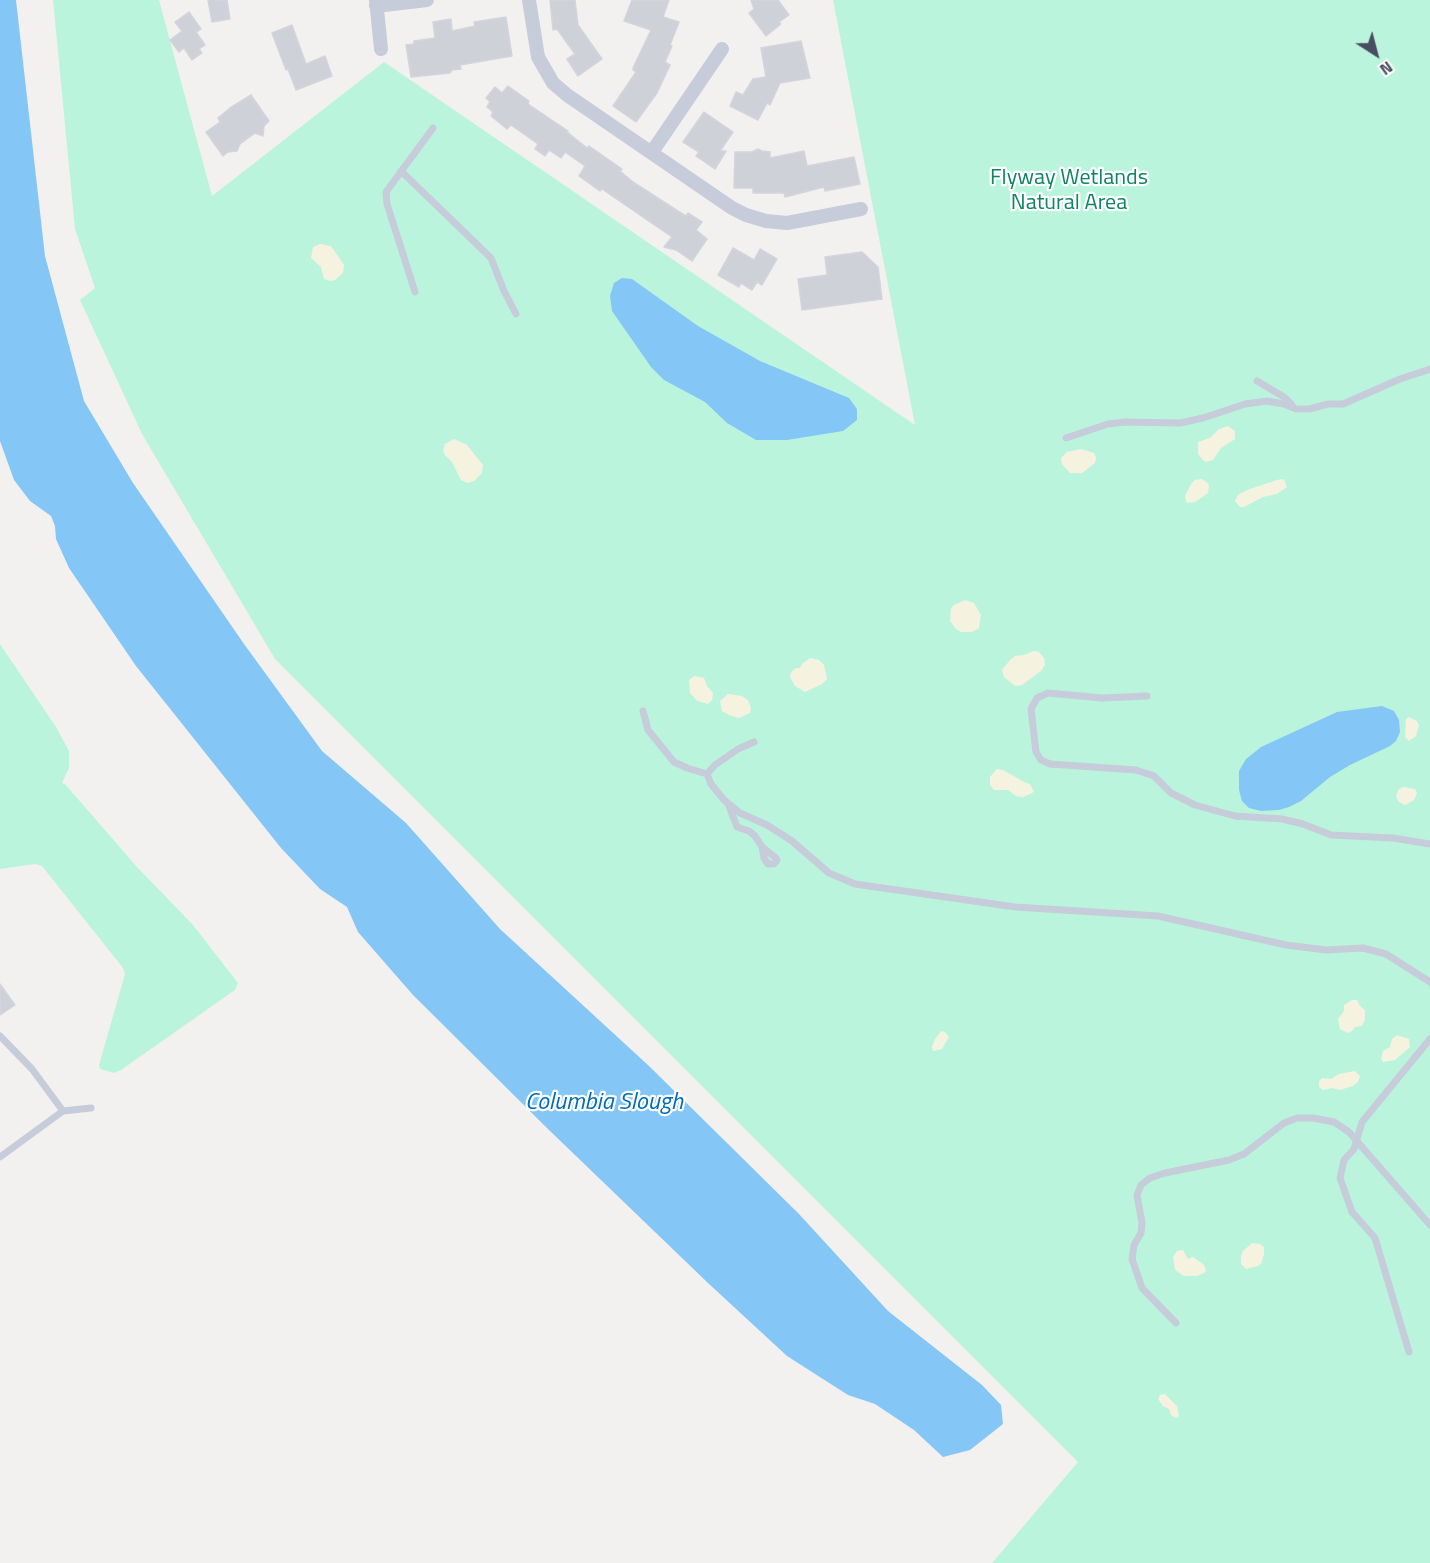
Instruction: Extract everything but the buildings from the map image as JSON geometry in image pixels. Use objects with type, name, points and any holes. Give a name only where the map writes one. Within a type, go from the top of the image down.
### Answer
[{"type":"street","points":[[381,49],[376,3],[427,0]]},
{"type":"street","points":[[529,0],[538,57],[553,83],[567,95],[732,208],[766,221],[787,223],[861,209]]},
{"type":"street","points":[[652,152],[722,50]]},
{"type":"lane","points":[[415,292],[387,204],[386,192],[432,128]]},
{"type":"lane","points":[[401,171],[491,258],[516,314]]},
{"type":"lane","points":[[1066,438],[1108,424],[1180,423],[1245,404],[1267,401],[1309,410],[1328,404],[1343,404],[1430,369]]},
{"type":"lane","points":[[1257,381],[1284,397],[1296,409]]},
{"type":"lane","points":[[1147,696],[1102,699],[1048,693],[1037,699],[1031,709],[1036,752],[1041,760],[1050,764],[1136,770],[1154,776],[1171,794],[1195,805],[1235,816],[1282,819],[1331,835],[1393,838],[1430,844]]},
{"type":"lane","points":[[643,711],[648,730],[674,762],[707,774]]},
{"type":"lane","points":[[707,774],[714,765],[738,749],[754,742]]},
{"type":"lane","points":[[707,774],[711,784],[728,804],[740,813],[767,825],[792,841],[828,873],[855,884],[1015,907],[1158,916],[1286,945],[1326,950],[1363,948],[1386,954],[1430,982]]},
{"type":"lane","points":[[728,804],[738,827],[752,833],[762,846]]},
{"type":"lane","points":[[0,1036],[32,1069],[63,1111]]},
{"type":"lane","points":[[1409,1352],[1375,1238],[1352,1212],[1340,1178],[1344,1160],[1354,1149],[1362,1122],[1430,1039]]},
{"type":"lane","points":[[0,1157],[63,1111],[91,1108]]},
{"type":"lane","points":[[1176,1323],[1142,1288],[1132,1259],[1134,1245],[1141,1233],[1142,1223],[1137,1195],[1141,1185],[1150,1178],[1165,1173],[1229,1160],[1244,1154],[1284,1123],[1297,1118],[1313,1118],[1334,1122],[1349,1132],[1430,1225]]},
{"type":"green space","name":"Flyway Wetlands Natural Area","points":[[53,0],[159,0],[212,196],[384,62],[915,425],[833,0],[1430,0],[1430,1563],[992,1563],[1078,1462],[275,659],[142,434],[80,300],[95,288],[75,229]]},
{"type":"green space","points":[[0,644],[56,727],[69,751],[69,768],[62,783],[137,867],[193,925],[238,983],[235,990],[114,1073],[100,1069],[99,1065],[125,974],[123,968],[42,866],[35,864],[0,869]]},
{"type":"sand","points":[[320,244],[331,246],[344,265],[343,273],[335,280],[324,279],[321,267],[311,258],[313,247]]},
{"type":"sand","points":[[1228,426],[1235,431],[1235,439],[1221,448],[1213,460],[1206,462],[1203,460],[1198,454],[1198,442],[1210,438],[1219,429]]},
{"type":"sand","points":[[454,439],[467,445],[483,465],[482,473],[474,481],[468,483],[461,480],[452,462],[443,451],[445,444]]},
{"type":"sand","points":[[1081,449],[1094,453],[1095,463],[1082,473],[1070,473],[1062,464],[1061,458],[1067,452]]},
{"type":"sand","points":[[1202,479],[1209,484],[1208,493],[1195,502],[1187,503],[1185,496],[1191,484],[1195,480]]},
{"type":"sand","points":[[1284,479],[1287,487],[1277,494],[1263,497],[1244,507],[1240,507],[1235,501],[1238,495],[1247,490]]},
{"type":"sand","points":[[965,600],[974,603],[981,615],[979,628],[972,632],[961,632],[950,621],[951,608]]},
{"type":"sand","points":[[1034,651],[1039,652],[1044,658],[1045,665],[1041,671],[1022,685],[1015,686],[1004,677],[1002,670],[1015,656]]},
{"type":"sand","points":[[810,658],[819,660],[824,665],[827,679],[805,692],[795,686],[790,677],[791,672],[800,668]]},
{"type":"sand","points":[[694,676],[704,678],[713,693],[712,700],[708,704],[697,701],[690,693],[689,680]]},
{"type":"sand","points":[[728,694],[742,696],[748,700],[750,713],[739,718],[722,711],[720,701]]},
{"type":"sand","points":[[1409,717],[1417,721],[1419,725],[1416,736],[1409,741],[1405,737],[1406,719]]},
{"type":"sand","points":[[997,769],[1030,784],[1034,792],[1023,797],[1016,796],[1008,790],[994,790],[990,785],[990,777]]},
{"type":"sand","points":[[1403,787],[1415,789],[1417,793],[1414,800],[1405,805],[1396,797],[1398,790]]},
{"type":"sand","points":[[1357,1000],[1365,1010],[1365,1019],[1362,1026],[1355,1027],[1348,1033],[1340,1029],[1338,1019],[1344,1011],[1344,1005]]},
{"type":"sand","points":[[941,1031],[949,1037],[942,1049],[933,1051],[935,1039]]},
{"type":"sand","points":[[1397,1035],[1409,1039],[1410,1047],[1395,1060],[1383,1062],[1381,1059],[1383,1051],[1390,1047],[1392,1039]]},
{"type":"sand","points":[[1355,1071],[1360,1076],[1358,1082],[1353,1086],[1340,1090],[1332,1088],[1323,1090],[1319,1087],[1319,1081],[1322,1078],[1331,1079],[1339,1074]]},
{"type":"sand","points":[[1252,1243],[1264,1247],[1264,1254],[1261,1264],[1246,1269],[1241,1264],[1241,1256]]},
{"type":"sand","points":[[1183,1250],[1188,1259],[1193,1257],[1204,1265],[1206,1271],[1204,1273],[1197,1276],[1184,1276],[1175,1270],[1173,1257],[1177,1251]]},
{"type":"sand","points":[[1165,1394],[1177,1406],[1179,1416],[1176,1418],[1158,1399],[1160,1395]]},
{"type":"water","name":"Columbia Slough","points":[[0,0],[16,0],[45,256],[84,401],[133,483],[244,644],[322,751],[406,823],[500,929],[649,1066],[799,1214],[888,1311],[982,1385],[1001,1405],[1003,1424],[970,1450],[943,1457],[914,1430],[875,1404],[848,1395],[787,1356],[549,1130],[413,995],[358,932],[347,907],[320,889],[281,848],[136,666],[69,568],[56,539],[51,516],[30,501],[14,480],[0,441]]},
{"type":"water","points":[[622,278],[632,279],[698,326],[760,361],[849,398],[857,409],[857,420],[843,431],[787,440],[756,440],[727,423],[705,402],[664,380],[651,367],[612,311],[610,296],[614,283]]},
{"type":"water","points":[[1382,706],[1394,711],[1399,720],[1400,732],[1396,741],[1390,746],[1330,777],[1301,801],[1289,807],[1261,811],[1249,808],[1242,801],[1239,790],[1239,771],[1246,759],[1261,747],[1337,712]]}]
